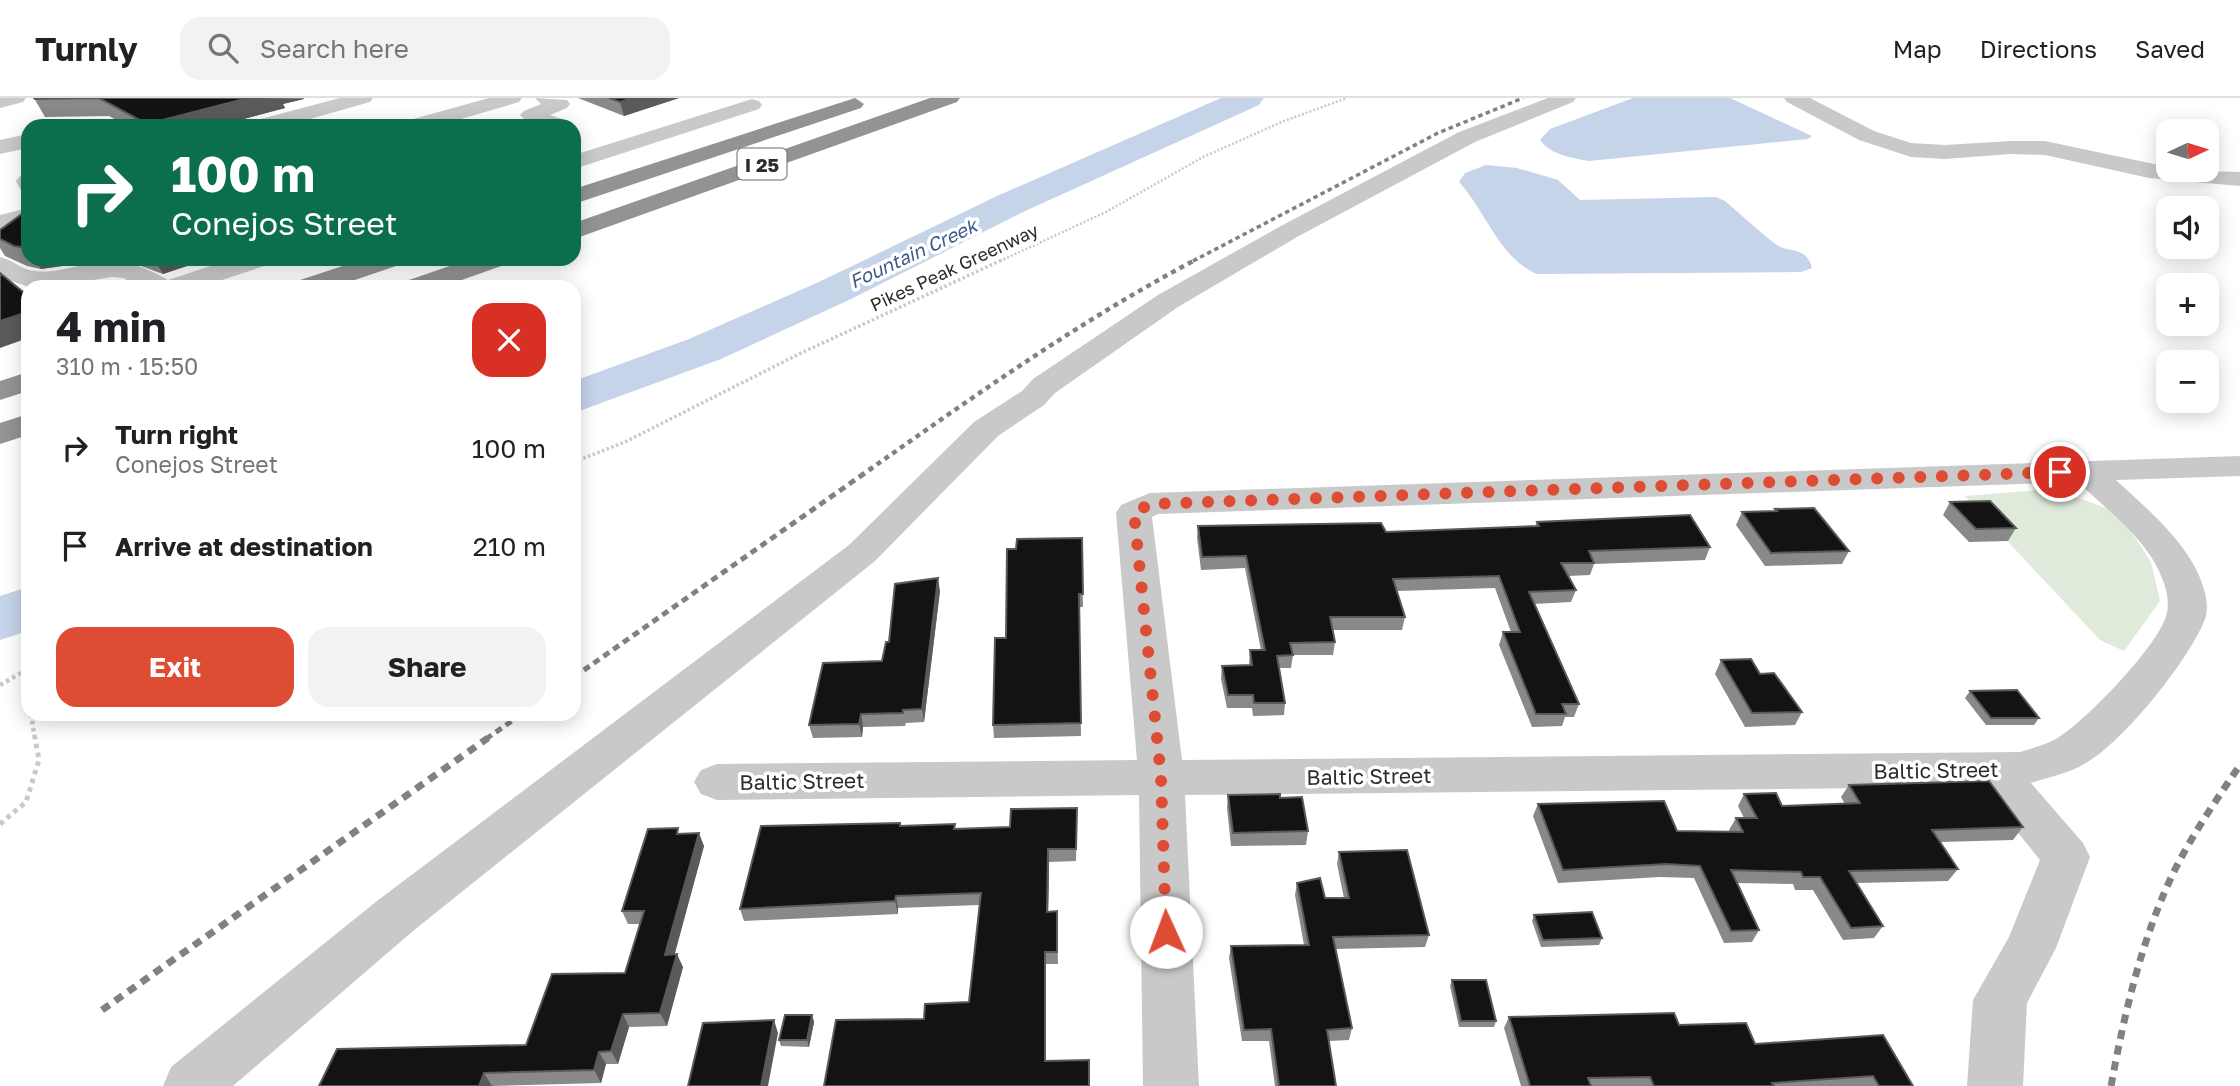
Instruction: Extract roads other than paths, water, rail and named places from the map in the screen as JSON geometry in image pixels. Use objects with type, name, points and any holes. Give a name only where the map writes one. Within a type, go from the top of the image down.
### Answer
[{"type":"highway","name":"I 25","points":[[581,195],[873,98]]},
{"type":"highway","name":"I 25","points":[[581,229],[950,98]]},
{"type":"highway","points":[[328,280],[369,266]]},
{"type":"highway","points":[[436,280],[475,266]]},
{"type":"highway","points":[[0,391],[21,384]]},
{"type":"highway","points":[[0,434],[21,426]]},
{"type":"street","points":[[0,102],[16,98]]},
{"type":"street","points":[[428,119],[512,98]]},
{"type":"street","points":[[542,119],[531,115],[560,104],[545,98]]},
{"type":"street","points":[[581,132],[712,98]]},
{"type":"street","points":[[191,1086],[395,916],[862,553],[986,429],[1033,398],[1044,386],[1168,301],[1288,232],[1467,137],[1566,98]]},
{"type":"street","points":[[1794,98],[1881,141],[1913,151],[1955,153],[1998,148],[2043,148],[2203,179],[2239,179]]},
{"type":"street","points":[[581,160],[752,105]]},
{"type":"street","points":[[313,119],[365,111]]},
{"type":"street","points":[[452,115],[461,119]]},
{"type":"street","points":[[581,134],[622,147]]},
{"type":"street","points":[[0,148],[21,143]]},
{"type":"street","points":[[0,199],[21,194]]},
{"type":"street","points":[[0,223],[21,217]]},
{"type":"street","points":[[0,265],[12,275],[24,280]]},
{"type":"street","points":[[195,280],[237,266]]},
{"type":"street","points":[[53,280],[102,271],[126,270],[146,280]]},
{"type":"street","points":[[1171,1086],[1161,777],[1134,513],[1150,504],[2240,466]]},
{"type":"street","name":"Baltic Street","points":[[717,782],[2007,769],[2072,750],[2104,724],[2141,683],[2186,618],[2186,591],[2173,564],[2149,531],[2086,471]]},
{"type":"street","points":[[1995,1086],[2000,1000],[2030,948],[2066,857],[2007,769]]},
{"type":"water","points":[[1633,98],[1730,98],[1812,136],[1808,139],[1589,161],[1556,152],[1540,140],[1550,129]]},
{"type":"water","points":[[1486,165],[1517,168],[1558,180],[1580,200],[1716,197],[1725,201],[1777,245],[1806,256],[1812,268],[1801,272],[1537,274],[1524,267],[1503,246],[1459,182],[1465,173]]},
{"type":"waterway","name":"Fountain Creek","points":[[581,395],[705,349],[836,290],[1010,204],[1248,98]]},
{"type":"waterway","name":"Fountain Creek","points":[[0,619],[21,610]]},
{"type":"railway","points":[[1193,261],[1438,133],[1523,98]]},
{"type":"railway","points":[[869,470],[1070,333],[1197,259]]},
{"type":"railway","points":[[581,672],[872,468]]},
{"type":"railway","points":[[486,739],[512,721]]},
{"type":"railway","points":[[102,1010],[488,738]]},
{"type":"railway","points":[[2111,1086],[2134,981],[2159,905],[2185,850],[2240,765]]}]
